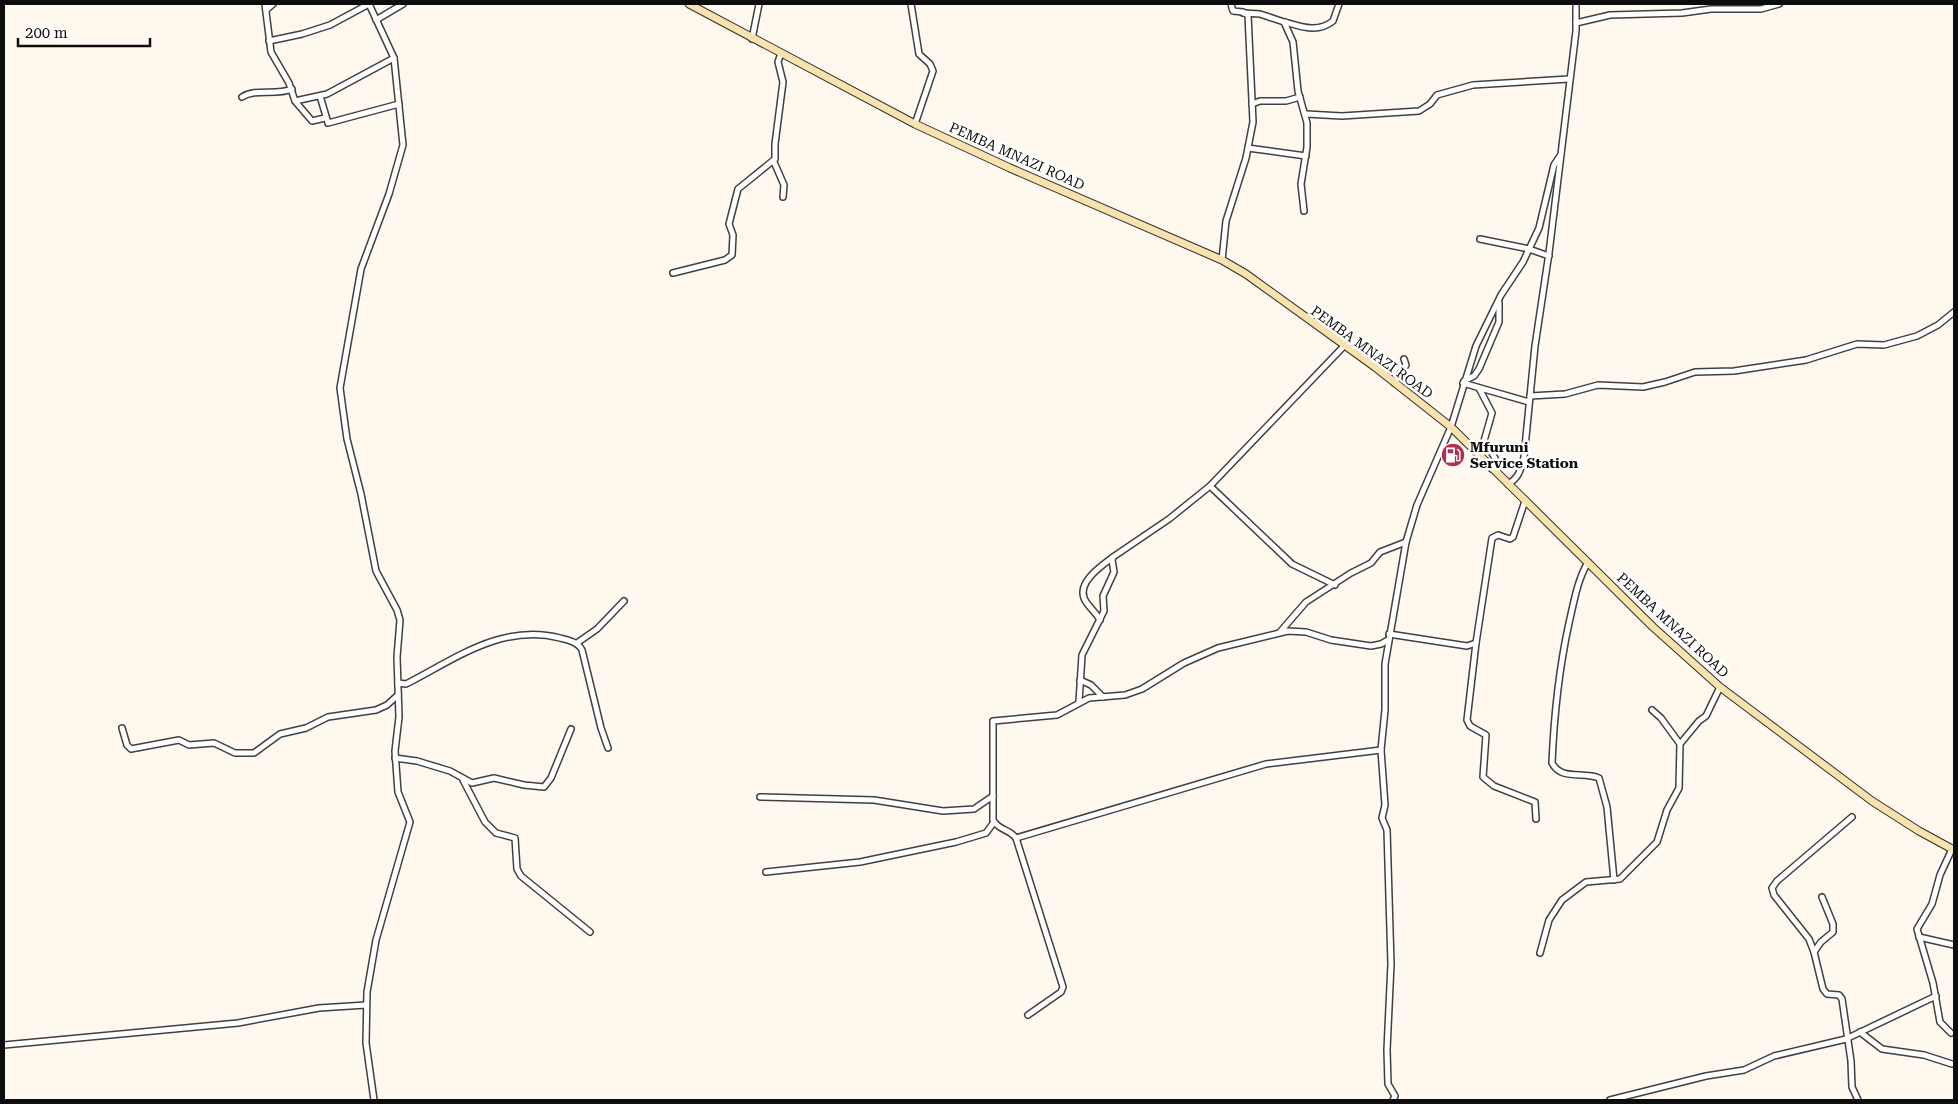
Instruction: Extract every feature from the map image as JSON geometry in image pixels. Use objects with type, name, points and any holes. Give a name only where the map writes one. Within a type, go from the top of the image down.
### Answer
[{"type":"main road","name":"PEMBA MNAZI ROAD","points":[[689,4],[915,124],[1010,168],[1222,260],[1246,274],[1451,427],[1653,627],[1720,686],[1864,796],[1918,831],[1953,849]]},
{"type":"street","points":[[273,4],[265,7],[269,41],[273,56],[292,90],[295,101],[312,120],[325,118]]},
{"type":"street","points":[[269,41],[302,34],[330,25],[369,4],[394,58],[399,104],[403,150],[361,270],[340,388],[347,439],[361,494],[376,571],[397,610],[400,620],[399,717],[395,758],[398,792],[410,824],[376,940],[366,1005],[366,1043],[374,1100]]},
{"type":"street","points":[[376,20],[403,4]]},
{"type":"street","points":[[752,39],[759,4]]},
{"type":"street","points":[[912,4],[919,54],[930,64],[933,71],[915,124]]},
{"type":"street","points":[[1231,4],[1233,11],[1260,14],[1302,27],[1322,27],[1333,22],[1339,4]]},
{"type":"street","points":[[1508,484],[1515,480],[1521,470],[1549,256],[1576,23],[1576,4]]},
{"type":"street","points":[[1576,23],[1610,15],[1682,13],[1711,9],[1756,10],[1779,4]]},
{"type":"street","points":[[1222,260],[1226,221],[1248,148],[1253,122],[1248,15],[1243,13]]},
{"type":"street","points":[[1284,22],[1293,42],[1300,97],[1306,114],[1308,134],[1301,184],[1304,211]]},
{"type":"street","points":[[781,53],[778,62],[783,85],[774,162],[784,184],[783,197]]},
{"type":"street","points":[[295,101],[320,96],[394,58]]},
{"type":"street","points":[[1306,114],[1342,116],[1419,111],[1430,104],[1437,95],[1473,85],[1569,79]]},
{"type":"street","points":[[242,97],[250,93],[284,93],[292,90]]},
{"type":"street","points":[[320,96],[328,123],[399,104]]},
{"type":"street","points":[[1252,104],[1260,101],[1286,101],[1300,97]]},
{"type":"street","points":[[1248,148],[1306,156]]},
{"type":"street","points":[[1393,1100],[1395,1096],[1388,1084],[1387,1050],[1391,952],[1387,830],[1382,818],[1385,805],[1381,750],[1389,634],[1406,542],[1417,505],[1451,427],[1476,346],[1539,228],[1554,165],[1560,156]]},
{"type":"street","points":[[673,273],[731,257],[733,241],[729,224],[738,189],[774,162]]},
{"type":"street","points":[[1480,239],[1529,248],[1549,256]]},
{"type":"street","points":[[1464,382],[1477,372],[1492,334],[1498,325],[1499,300]]},
{"type":"street","points":[[1464,382],[1480,388],[1529,399],[1564,394],[1598,385],[1643,387],[1695,372],[1734,371],[1806,360],[1857,344],[1884,344],[1917,336],[1938,325],[1954,312]]},
{"type":"street","points":[[1100,620],[1085,599],[1084,592],[1090,577],[1112,558],[1169,519],[1210,486],[1344,346]]},
{"type":"street","points":[[1394,383],[1406,365],[1404,359]]},
{"type":"street","points":[[1480,388],[1492,413],[1484,441],[1495,458],[1492,468]]},
{"type":"street","points":[[1210,486],[1292,564],[1335,585]]},
{"type":"street","points":[[1525,501],[1513,537],[1510,539],[1498,534],[1492,538],[1476,643],[1467,720],[1475,730],[1486,735],[1483,777],[1494,786],[1535,802],[1536,819]]},
{"type":"street","points":[[1280,632],[1306,602],[1335,585],[1350,573],[1371,563],[1380,552],[1406,542]]},
{"type":"street","points":[[1079,702],[1082,655],[1105,608],[1104,593],[1114,572],[1112,558]]},
{"type":"street","points":[[1588,562],[1576,590],[1564,648],[1554,722],[1552,764],[1559,772],[1565,774],[1599,778],[1607,807],[1614,880]]},
{"type":"street","points":[[577,643],[598,629],[624,601]]},
{"type":"street","points":[[1028,1015],[1061,992],[1063,987],[1016,838],[1012,832],[998,827],[994,822],[993,721],[1057,715],[1090,698],[1125,695],[1142,689],[1178,666],[1218,648],[1280,632],[1296,630],[1332,640],[1371,646],[1388,640]]},
{"type":"street","points":[[398,683],[406,684],[485,642],[495,639],[532,634],[553,636],[577,643],[582,650],[600,728],[608,748]]},
{"type":"street","points":[[1389,634],[1467,646],[1476,643]]},
{"type":"street","points":[[1080,680],[1091,685],[1103,697]]},
{"type":"street","points":[[1680,744],[1706,716],[1720,686]]},
{"type":"street","points":[[122,728],[127,744],[131,749],[179,740],[189,745],[214,743],[236,753],[249,754],[258,752],[280,734],[306,728],[328,717],[383,708],[398,694]]},
{"type":"street","points":[[1540,953],[1549,920],[1562,900],[1586,882],[1614,880],[1624,876],[1659,839],[1664,817],[1679,788],[1680,744],[1661,718],[1652,710]]},
{"type":"street","points":[[463,780],[476,783],[494,778],[532,787],[546,786],[572,729]]},
{"type":"street","points":[[1016,838],[1266,764],[1381,750]]},
{"type":"street","points":[[395,758],[443,769],[455,773],[463,780],[486,822],[496,833],[515,838],[517,869],[521,876],[590,932]]},
{"type":"street","points":[[760,797],[881,800],[943,811],[974,809],[993,796]]},
{"type":"street","points":[[1852,817],[1777,881],[1772,888],[1774,895],[1810,941],[1823,990],[1828,994],[1839,995],[1842,999],[1846,1039],[1852,1061],[1852,1087],[1858,1100]]},
{"type":"street","points":[[766,872],[860,862],[956,842],[986,833],[994,822]]},
{"type":"street","points":[[1951,1034],[1940,1022],[1936,996],[1919,937],[1918,926],[1932,904],[1940,875],[1953,849]]},
{"type":"street","points":[[1814,952],[1821,942],[1833,932],[1833,924],[1822,897]]},
{"type":"street","points":[[1919,937],[1954,945]]},
{"type":"street","points":[[1610,1100],[1706,1076],[1744,1070],[1774,1056],[1846,1039],[1936,996]]},
{"type":"street","points":[[4,1044],[238,1023],[290,1015],[319,1008],[366,1005]]},
{"type":"street","points":[[1860,1032],[1882,1049],[1924,1055],[1952,1064]]},
{"type":"place","name":"Mfuruni Service Station","points":[[1453,455]]}]
